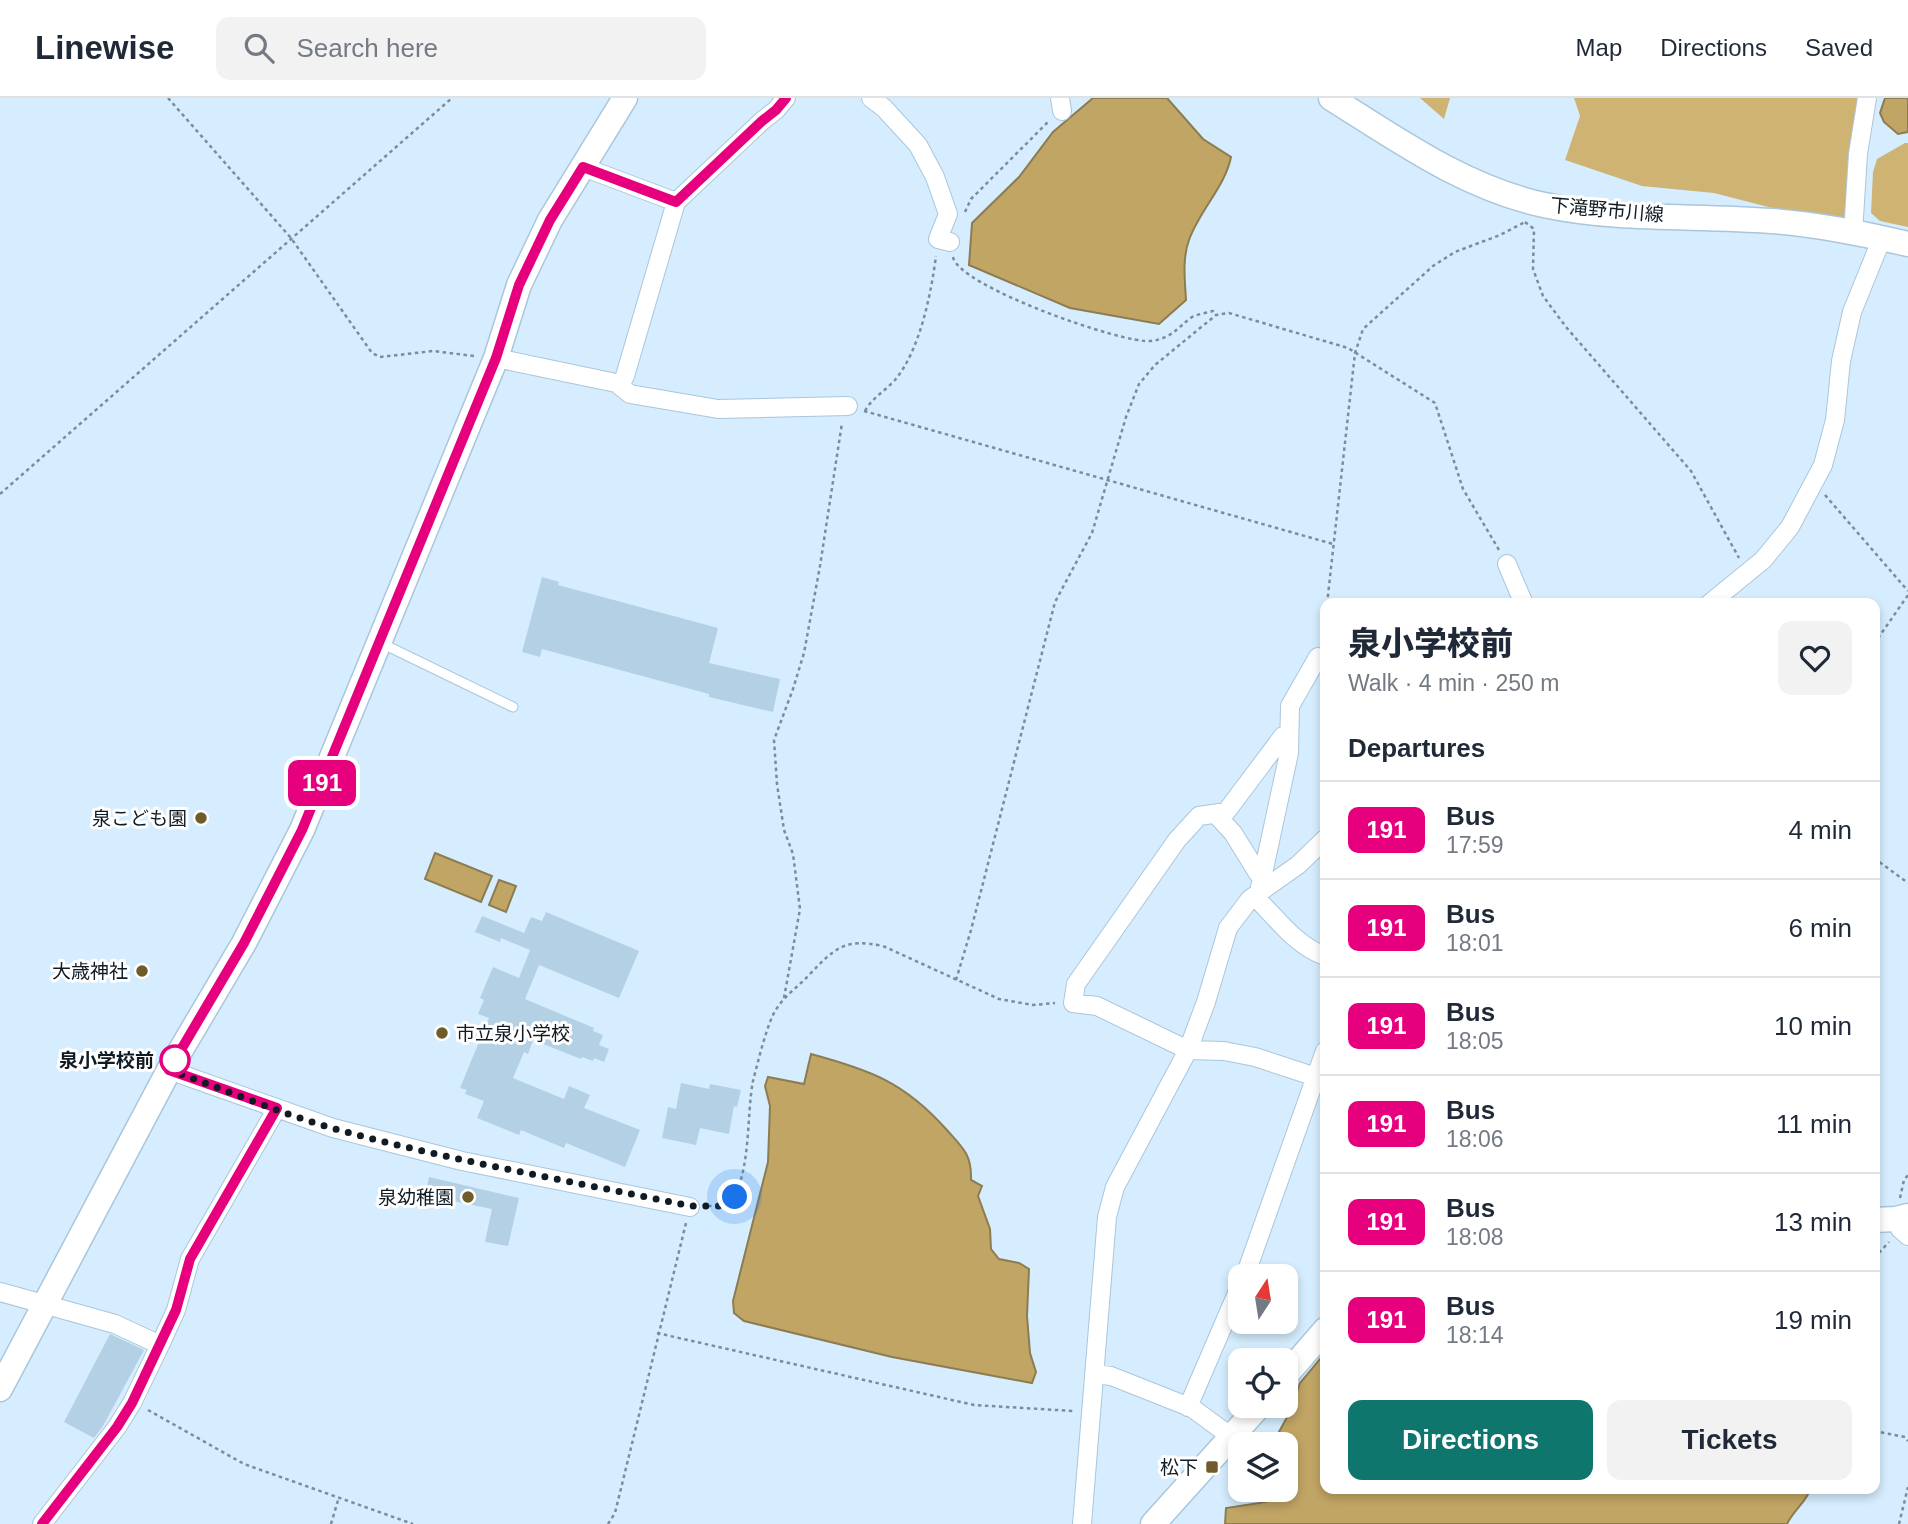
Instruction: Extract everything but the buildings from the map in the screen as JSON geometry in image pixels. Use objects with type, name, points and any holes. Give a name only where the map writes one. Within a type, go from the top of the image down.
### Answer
[{"type":"street","points":[[0,1389],[169,1070],[244,943],[302,830],[496,358],[519,285],[550,220],[625,98]]},
{"type":"street","points":[[620,386],[676,202],[786,98]]},
{"type":"street","name":"下滝野市川線","points":[[1331,98],[1440,166],[1484,186],[1542,204],[1595,213],[1773,221],[1908,244]]},
{"type":"street","points":[[1853,233],[1858,155],[1867,98]]},
{"type":"street","points":[[875,99],[918,145],[936,177],[948,214],[944,241]]},
{"type":"street","points":[[583,167],[676,202]]},
{"type":"street","points":[[1716,598],[1763,560],[1790,527],[1823,465],[1835,421],[1841,361],[1852,312],[1882,238]]},
{"type":"street","points":[[496,358],[616,383],[630,394],[718,408],[833,405],[857,409]]},
{"type":"street","points":[[1507,564],[1521,598]]},
{"type":"street","points":[[1320,659],[1318,657],[1290,706],[1289,753],[1259,901],[1301,943],[1320,954]]},
{"type":"street","points":[[1289,735],[1283,736],[1226,811],[1199,816],[1177,840],[1076,984],[1073,1003],[1097,1006],[1188,1050],[1234,1053],[1316,1077]]},
{"type":"street","points":[[1218,813],[1233,833],[1261,884]]},
{"type":"street","points":[[1082,1524],[1107,1217],[1115,1188],[1188,1050],[1206,1002],[1228,928],[1261,884],[1298,865],[1320,844]]},
{"type":"street","points":[[1249,1264],[1320,1065]]},
{"type":"street","points":[[169,1070],[333,1128],[462,1161],[690,1206]]},
{"type":"street","points":[[42,1524],[117,1427],[132,1403],[176,1310],[190,1259],[277,1108]]},
{"type":"street","points":[[0,1292],[115,1324],[160,1345]]},
{"type":"street","points":[[1188,1407],[1228,1314]]},
{"type":"street","points":[[1298,1361],[1320,1336]]},
{"type":"street","points":[[1095,1374],[1111,1376],[1188,1407],[1228,1435]]},
{"type":"street","points":[[1238,1432],[1249,1418]]},
{"type":"street","points":[[1153,1524],[1228,1443]]},
{"type":"lane","points":[[379,642],[513,707]]},
{"type":"path","points":[[168,98],[291,238],[372,353],[380,357],[433,351],[496,358]]},
{"type":"path","points":[[0,494],[452,98]]},
{"type":"path","points":[[783,998],[800,909],[793,854],[784,830],[774,740],[804,653],[841,426],[857,409],[869,403],[895,379],[911,355],[944,241],[971,199],[1061,104]]},
{"type":"path","points":[[1328,598],[1355,353],[1363,329],[1433,266],[1455,252],[1500,235],[1525,222],[1534,229],[1533,269],[1543,296],[1566,327],[1691,471],[1746,574]]},
{"type":"path","points":[[944,241],[953,262],[971,278],[1014,300],[1133,339],[1150,341],[1173,335],[1193,316],[1213,311],[1216,315]]},
{"type":"path","points":[[956,980],[975,917],[1055,602],[1092,534],[1139,384],[1155,365],[1216,315],[1229,313],[1348,348],[1435,403],[1463,489],[1507,564]]},
{"type":"path","points":[[857,409],[1333,544]]},
{"type":"path","points":[[1814,481],[1908,593],[1880,635]]},
{"type":"path","points":[[1880,862],[1908,883]]},
{"type":"path","points":[[608,1524],[615,1513],[690,1206],[727,1206],[735,1197],[746,1153],[753,1083],[773,1016],[783,998],[833,950],[844,944],[862,942],[883,946],[999,999],[1033,1005],[1073,1003]]},
{"type":"path","points":[[1880,1249],[1897,1224]]},
{"type":"path","points":[[657,1333],[974,1405],[1092,1412]]},
{"type":"path","points":[[132,1403],[167,1419],[244,1464],[414,1524]]},
{"type":"path","points":[[1880,1432],[1905,1437],[1908,1441]]},
{"type":"path","points":[[1899,1524],[1908,1487]]},
{"type":"path","points":[[331,1524],[339,1497]]},
{"type":"shaded area","points":[[1093,98],[1167,98],[1203,139],[1231,157],[1223,179],[1189,240],[1185,262],[1186,300],[1159,324],[1070,308],[969,265],[972,223],[1019,177],[1053,132]]},
{"type":"shaded area","points":[[1420,98],[1450,98],[1444,119]]},
{"type":"shaded area","points":[[1574,98],[1861,98],[1849,223],[1831,223],[1714,193],[1642,186],[1565,160],[1580,116]]},
{"type":"shaded area","points":[[1885,98],[1908,98],[1908,132],[1898,134],[1884,122],[1880,113]]},
{"type":"shaded area","points":[[1908,143],[1908,227],[1880,221],[1871,213],[1873,172],[1877,159]]},
{"type":"shaded area","points":[[435,853],[492,876],[481,902],[425,879]]},
{"type":"shaded area","points":[[499,880],[516,886],[506,912],[489,905]]},
{"type":"shaded area","points":[[811,1054],[869,1072],[900,1089],[931,1113],[965,1152],[970,1164],[971,1180],[982,1186],[978,1196],[990,1229],[991,1249],[999,1259],[1019,1263],[1029,1269],[1027,1316],[1030,1353],[1036,1372],[1032,1383],[892,1357],[744,1321],[734,1313],[733,1301],[768,1162],[770,1106],[765,1086],[768,1077],[804,1084]]},
{"type":"shaded area","points":[[1320,1359],[1320,1494],[1808,1494],[1787,1524],[1225,1524],[1226,1508],[1266,1502],[1298,1502],[1298,1432],[1279,1432],[1287,1418],[1298,1418],[1298,1389]]},
{"type":"bus line","name":"191","points":[[42,1524],[117,1427],[132,1403],[176,1310],[190,1259],[277,1108],[169,1070],[244,943],[302,830],[496,358],[519,285],[550,220],[583,167],[676,202],[786,98]]},
{"type":"place","name":"泉こども園","points":[[201,818]]},
{"type":"place","name":"大歳神社","points":[[142,971]]},
{"type":"place","name":"市立泉小学校","points":[[442,1033]]},
{"type":"place","name":"泉小学校前","points":[[175,1060]]},
{"type":"place","name":"泉幼稚園","points":[[468,1197]]},
{"type":"place","name":"松下","points":[[1212,1467]]},
{"type":"route","points":[[175,1060],[169,1070],[296,1115],[333,1128],[462,1161],[690,1206],[727,1206],[735,1197]]}]
